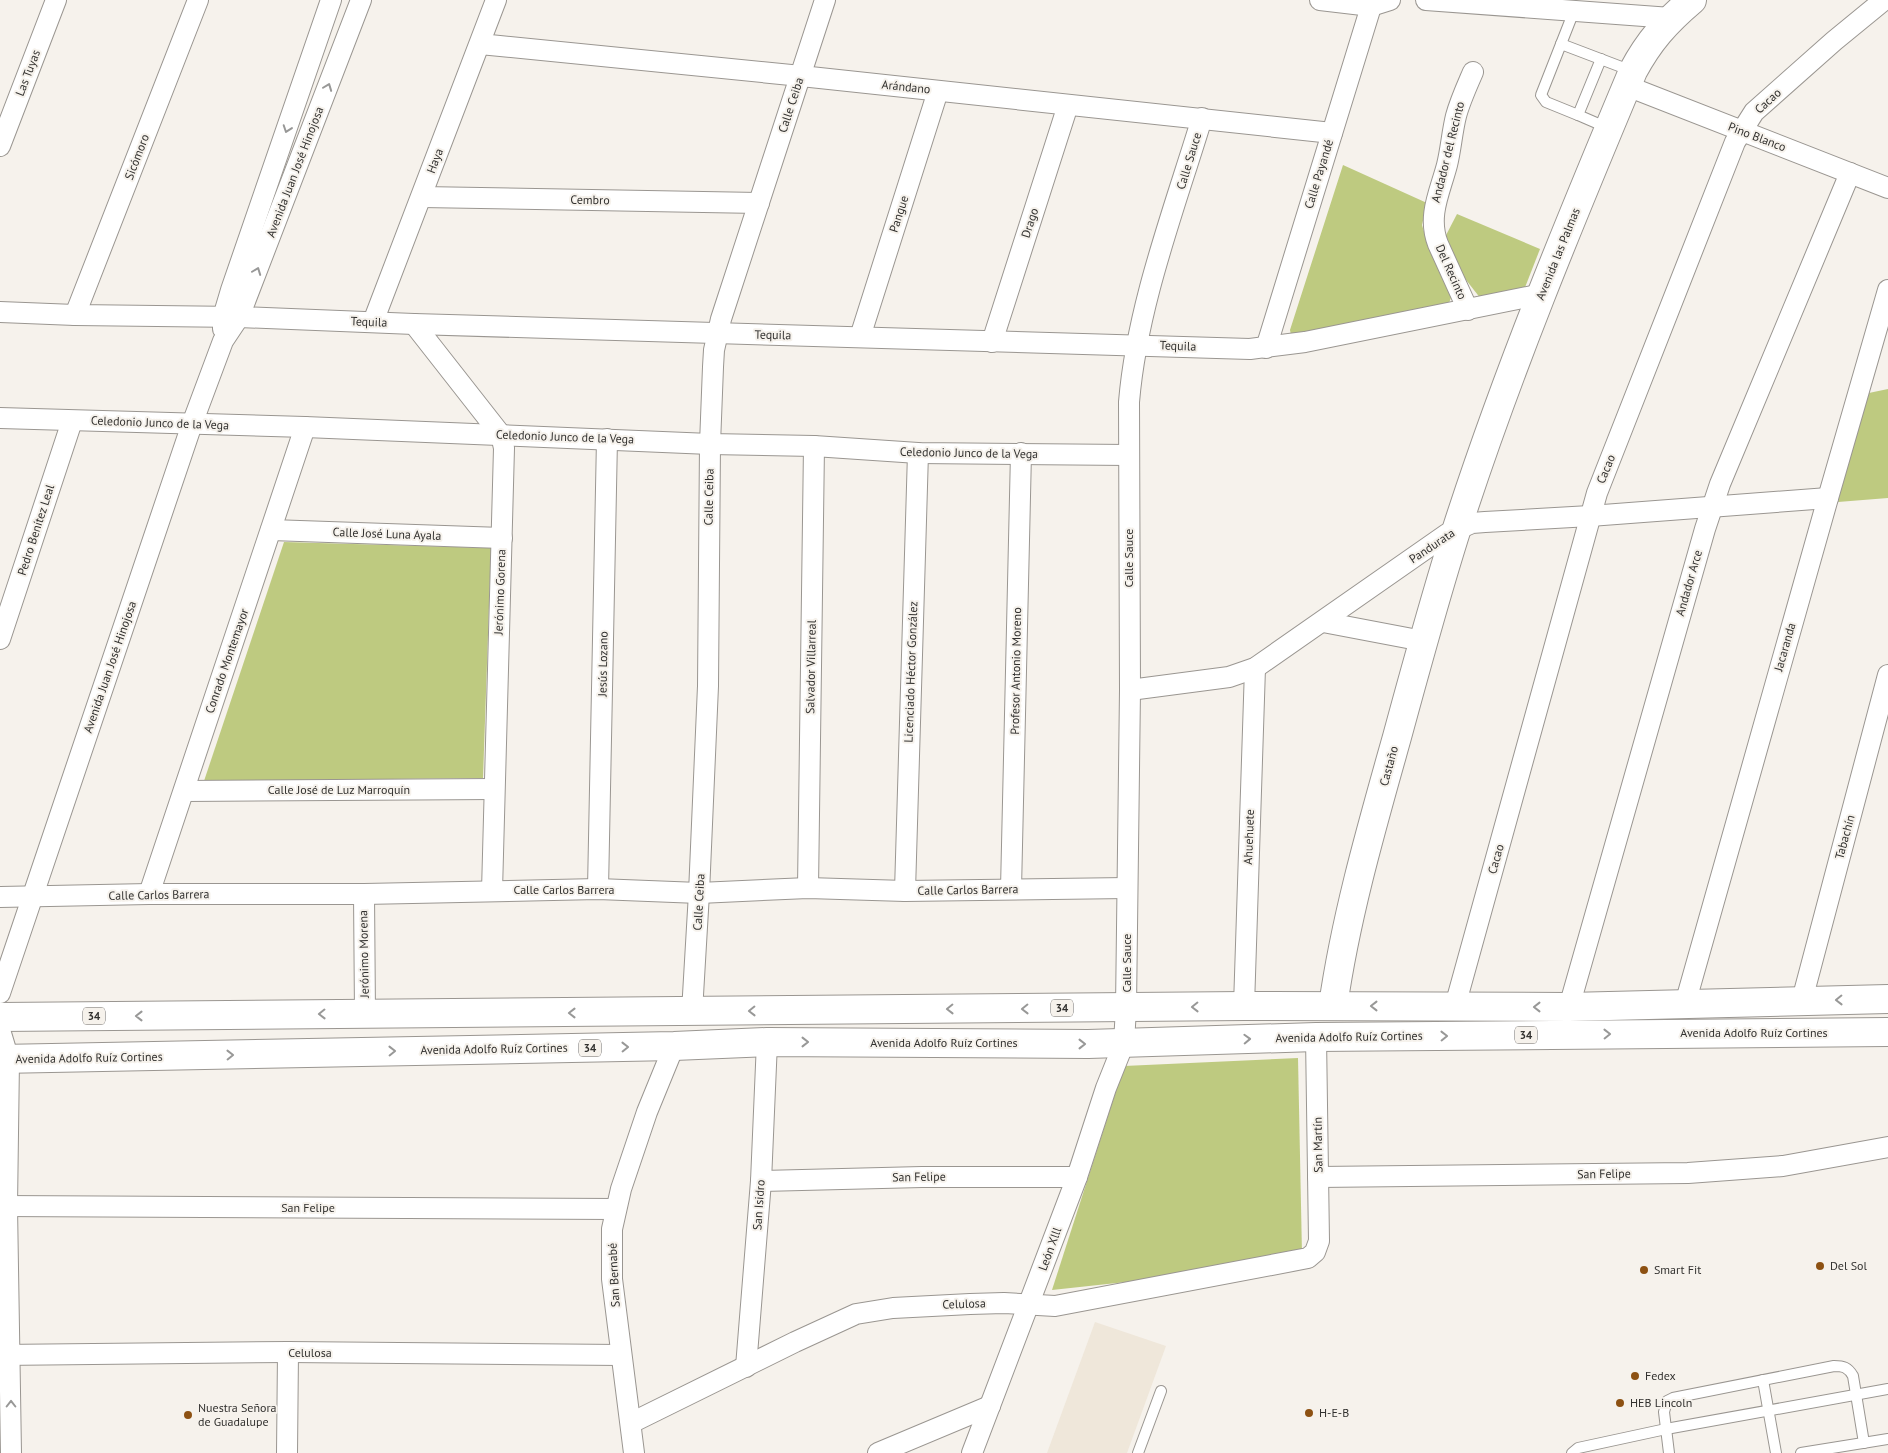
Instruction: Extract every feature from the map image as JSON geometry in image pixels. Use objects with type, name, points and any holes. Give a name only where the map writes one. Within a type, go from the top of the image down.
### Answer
[{"type":"main road","name":"Avenida las Palmas","points":[[1457,528],[1542,294],[1630,79],[1652,40],[1671,18],[1692,0]]},
{"type":"main road","name":"Castaño","points":[[1333,1006],[1345,937],[1355,896],[1423,641],[1457,528]]},
{"type":"main road","name":"34","points":[[0,1017],[1244,1006],[1570,1007],[1888,999]]},
{"type":"main road","name":"Avenida Adolfo Ruíz Cortines","points":[[5,1060],[674,1046],[767,1042],[1124,1043],[1316,1037],[1888,1032]]},
{"type":"street","name":"Las Tuyas","points":[[0,146],[56,0]]},
{"type":"street","name":"Sicómoro","points":[[75,315],[198,0]]},
{"type":"street","name":"Avenida Juan José Hinojosa","points":[[231,317],[331,0]]},
{"type":"street","name":"Avenida Juan José Hinojosa","points":[[0,993],[31,896],[222,341],[361,0]]},
{"type":"street","name":"Haya","points":[[373,322],[496,0]]},
{"type":"street","name":"Calle Ceiba","points":[[692,1012],[708,686],[710,444],[713,367],[717,333],[825,0]]},
{"type":"street","points":[[1320,0],[1372,3],[1390,0]]},
{"type":"street","points":[[1426,0],[1496,2],[1574,11],[1612,6],[1671,18]]},
{"type":"street","name":"Cacao","points":[[1454,1006],[1597,493],[1735,142],[1754,112],[1834,41],[1884,0]]},
{"type":"street","name":"Calle Payandé","points":[[1266,348],[1372,3]]},
{"type":"street","name":"Arándano","points":[[480,44],[801,76],[1332,133]]},
{"type":"street","name":"Andador del Recinto","points":[[1434,235],[1434,210],[1446,167],[1456,117],[1473,72]]},
{"type":"street","name":"Pino Blanco","points":[[1630,79],[1741,131],[1888,188]]},
{"type":"street","name":"Pangue","points":[[860,336],[938,91]]},
{"type":"street","name":"Drago","points":[[992,342],[1068,105]]},
{"type":"street","name":"Calle Sauce","points":[[1124,1043],[1130,690],[1130,394],[1136,345],[1156,268],[1202,118]]},
{"type":"street","name":"Andador Arce","points":[[1570,1007],[1720,484],[1850,173]]},
{"type":"street","name":"Cembro","points":[[422,197],[759,204]]},
{"type":"street","name":"Del Recinto","points":[[1434,235],[1468,310]]},
{"type":"street","name":"Jacaranda","points":[[1685,1004],[1888,290]]},
{"type":"street","name":"Tequila","points":[[0,312],[860,336],[992,342],[1266,348],[1305,342],[1542,294]]},
{"type":"street","points":[[414,324],[501,435]]},
{"type":"street","name":"Celedonio Junco de la Vega","points":[[0,418],[305,427],[710,444],[814,446],[918,453],[1129,455]]},
{"type":"street","name":"Pedro Benítez Leal","points":[[0,639],[72,421]]},
{"type":"street","name":"Conrado Montemayor","points":[[149,894],[305,427]]},
{"type":"street","name":"Jerónimo Gorena","points":[[492,891],[504,461],[501,435]]},
{"type":"street","name":"Jesús Lozano","points":[[598,889],[607,439]]},
{"type":"street","name":"Salvador Villarreal","points":[[808,888],[814,446]]},
{"type":"street","name":"Licenciado Héctor González","points":[[905,891],[918,453]]},
{"type":"street","name":"Profesor Antonio Moreno","points":[[1011,889],[1021,453]]},
{"type":"street","name":"Pandurata","points":[[1130,690],[1228,677],[1255,668],[1457,528],[1472,523],[1828,498]]},
{"type":"street","name":"Calle José Luna Ayala","points":[[271,530],[502,538]]},
{"type":"street","points":[[1323,622],[1423,641]]},
{"type":"street","name":"Ahuehuete","points":[[1244,1006],[1255,668]]},
{"type":"street","name":"Tabachín","points":[[1802,1000],[1888,675]]},
{"type":"street","name":"Calle José de Luz Marroquín","points":[[184,791],[494,789]]},
{"type":"street","name":"Calle Carlos Barrera","points":[[0,897],[149,894],[364,894],[598,889],[699,893],[808,888],[905,891],[1127,888]]},
{"type":"street","name":"Jerónimo Morena","points":[[364,894],[365,1014]]},
{"type":"street","points":[[0,1030],[5,1060],[5,1354],[11,1453]]},
{"type":"street","name":"San Martín","points":[[1315,1252],[1319,1241],[1316,1037]]},
{"type":"street","name":"San Isidro","points":[[746,1367],[761,1181],[767,1042]]},
{"type":"street","name":"León Xlll","points":[[972,1453],[1077,1177],[1109,1081],[1124,1043]]},
{"type":"street","name":"San Bernabé","points":[[634,1453],[621,1355],[611,1251],[616,1209],[621,1189],[647,1112],[674,1046]]},
{"type":"street","name":"San Felipe","points":[[1318,1177],[1688,1173],[1748,1170],[1813,1162],[1888,1147]]},
{"type":"street","name":"San Felipe","points":[[761,1181],[922,1177],[1077,1177]]},
{"type":"street","name":"San Felipe","points":[[4,1206],[616,1209]]},
{"type":"street","name":"Celulosa","points":[[631,1423],[838,1321],[874,1310],[970,1304],[1004,1303],[1029,1306],[1055,1306],[1072,1304],[1304,1260],[1315,1252]]},
{"type":"street","points":[[287,1453],[288,1352]]},
{"type":"street","name":"Celulosa","points":[[5,1354],[288,1352],[621,1355]]},
{"type":"street","points":[[878,1453],[990,1406]]},
{"type":"lane","points":[[1574,11],[1541,95],[1546,102],[1609,128]]},
{"type":"lane","points":[[1561,44],[1601,59],[1630,79]]},
{"type":"lane","points":[[1578,115],[1601,59]]},
{"type":"lane","points":[[1669,1453],[1665,1406],[1667,1401],[1673,1398],[1834,1366],[1843,1366],[1849,1369],[1853,1376],[1864,1443]]},
{"type":"lane","points":[[1763,1380],[1776,1453]]},
{"type":"lane","points":[[1572,1453],[1578,1448],[1666,1429],[1888,1389]]},
{"type":"lane","points":[[1138,1453],[1161,1391]]},
{"type":"lane","points":[[1802,1453],[1888,1439]]},
{"type":"shaded area","points":[[1095,1322],[1166,1346],[1127,1453],[1047,1453]]},
{"type":"green space","points":[[1343,165],[1427,203],[1422,225],[1428,245],[1454,290],[1449,303],[1292,340],[1290,330]]},
{"type":"green space","points":[[1457,214],[1540,249],[1524,290],[1481,299],[1459,271],[1444,239]]},
{"type":"green space","points":[[1888,389],[1888,498],[1838,502],[1864,394]]},
{"type":"green space","points":[[284,542],[491,548],[483,778],[204,781]]},
{"type":"green space","points":[[1298,1058],[1302,1254],[1209,1273],[1052,1290],[1124,1066]]},
{"type":"place","name":"Del Sol","points":[[1820,1266]]},
{"type":"place","name":"Smart Fit","points":[[1644,1270]]},
{"type":"place","name":"Fedex","points":[[1635,1376]]},
{"type":"place","name":"HEB Lincoln","points":[[1620,1403]]},
{"type":"place","name":"H-E-B","points":[[1309,1413]]},
{"type":"place","name":"Nuestra Señora de Guadalupe","points":[[188,1415]]}]
